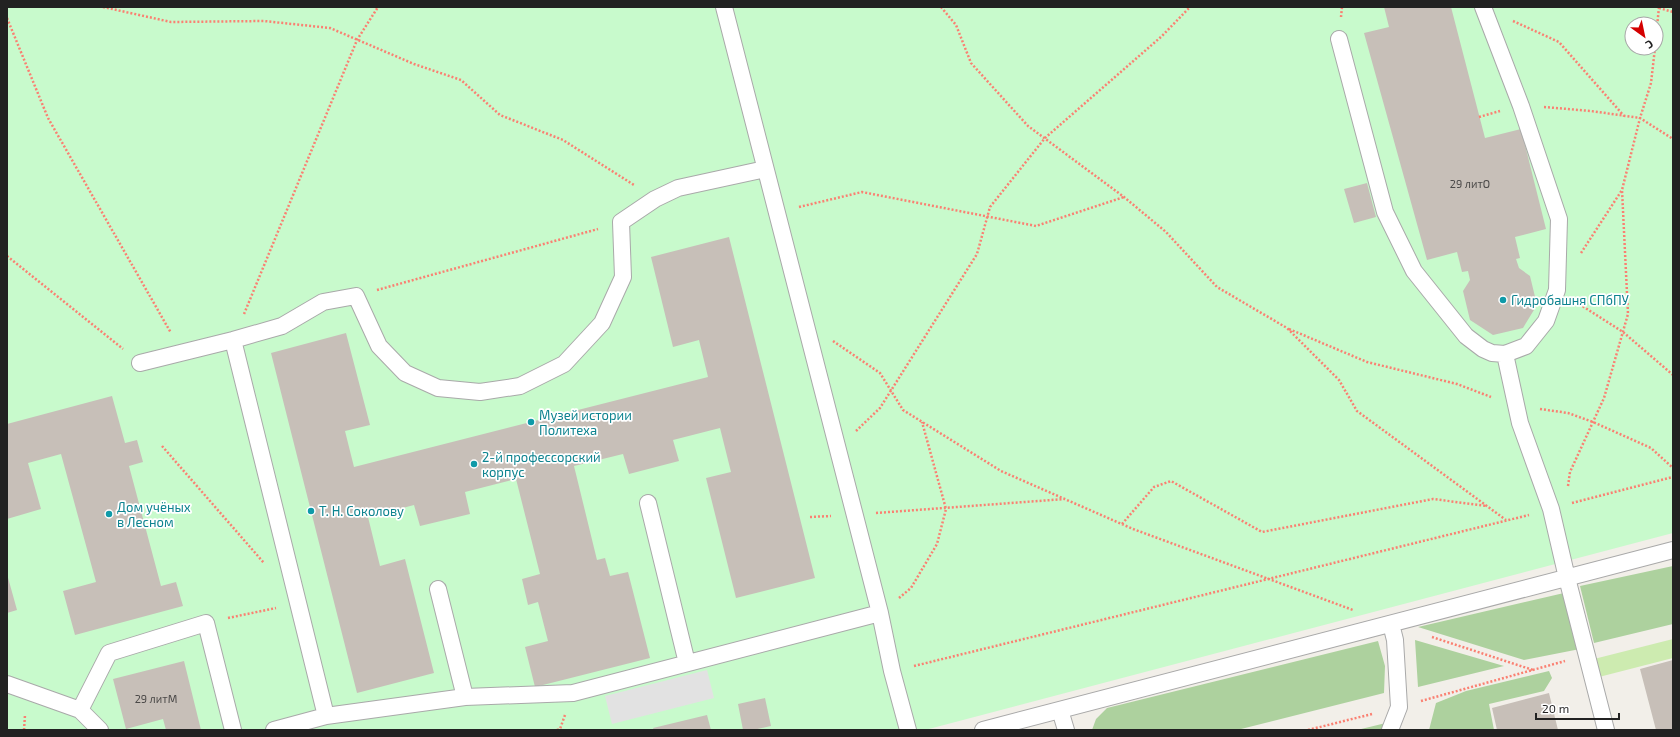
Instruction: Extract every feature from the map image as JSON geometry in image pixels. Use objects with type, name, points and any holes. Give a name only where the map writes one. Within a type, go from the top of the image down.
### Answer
[{"type":"lane","points":[[724,7],[880,613],[892,672],[908,730]]},
{"type":"lane","points":[[1339,39],[1385,212],[1414,271],[1466,336],[1483,349],[1492,353],[1506,354],[1526,346],[1546,321],[1557,290],[1559,219],[1521,106],[1483,7]]},
{"type":"lane","points":[[140,363],[282,326],[323,302],[356,296],[379,346],[406,373],[438,388],[480,392],[520,386],[564,364],[602,323],[623,277],[621,222],[655,199],[678,188],[765,169]]},
{"type":"lane","points":[[233,340],[326,716]]},
{"type":"lane","points":[[1506,354],[1520,423],[1531,457],[1558,507],[1567,578],[1588,655],[1606,730]]},
{"type":"lane","points":[[648,503],[687,663]]},
{"type":"lane","points":[[983,730],[1673,550]]},
{"type":"lane","points":[[438,588],[465,697]]},
{"type":"lane","points":[[274,730],[326,716],[465,697],[574,693],[880,613]]},
{"type":"lane","points":[[80,710],[109,653],[206,623],[233,730]]},
{"type":"lane","points":[[1390,730],[1399,707],[1395,640],[1391,624]]},
{"type":"lane","points":[[7,684],[80,710],[100,730]]},
{"type":"lane","points":[[1060,710],[1066,730]]},
{"type":"path","points":[[103,7],[171,22],[264,21],[330,28],[414,64],[461,80],[500,115],[563,140],[655,199]]},
{"type":"path","points":[[233,340],[357,40],[378,7]]},
{"type":"path","points":[[941,7],[956,25],[970,63],[1028,126],[1124,197],[1166,232],[1217,287],[1287,328],[1366,362],[1457,384],[1516,406],[1568,413],[1593,422],[1651,448],[1673,468]]},
{"type":"path","points":[[837,450],[880,408],[891,391],[977,254],[990,207],[1045,138],[1162,36],[1190,7]]},
{"type":"path","points":[[1659,8],[1673,12]]},
{"type":"path","points":[[7,18],[48,118],[182,352]]},
{"type":"path","points":[[1511,20],[1559,42],[1624,116]]},
{"type":"path","points":[[1558,507],[1570,472],[1604,398],[1628,314],[1622,190],[1640,118],[1651,83],[1654,56]]},
{"type":"path","points":[[1521,106],[1591,111],[1640,118],[1673,139]]},
{"type":"path","points":[[1577,259],[1622,190]]},
{"type":"path","points":[[777,213],[862,192],[1036,226],[1124,197]]},
{"type":"path","points":[[356,296],[621,222]]},
{"type":"path","points":[[7,256],[140,363]]},
{"type":"path","points":[[1557,290],[1623,332],[1673,375]]},
{"type":"path","points":[[805,321],[880,373],[903,410],[1001,470],[1122,524],[1271,579]]},
{"type":"path","points":[[1287,328],[1339,380],[1356,411],[1506,520]]},
{"type":"path","points":[[880,613],[911,588],[937,544],[946,509],[922,422]]},
{"type":"path","points":[[162,446],[267,567]]},
{"type":"path","points":[[892,672],[1271,579],[1673,477]]},
{"type":"path","points":[[1122,524],[1154,487],[1171,482],[1262,532],[1433,499],[1487,506]]},
{"type":"path","points":[[810,517],[946,509],[1066,499]]},
{"type":"path","points":[[206,623],[298,603]]},
{"type":"path","points":[[1308,730],[1399,707],[1588,655]]},
{"type":"green space","points":[[7,7],[1673,7],[1673,533],[925,730],[7,730]]},
{"type":"green space","points":[[1673,566],[1673,624],[1594,643],[1580,586]]},
{"type":"green space","points":[[1564,593],[1580,649],[1524,660],[1418,627]]},
{"type":"green space","points":[[1673,639],[1673,658],[1599,677],[1594,659]]},
{"type":"green space","points":[[1415,640],[1504,666],[1418,687]]},
{"type":"green space","points":[[1378,641],[1385,666],[1384,693],[1237,730],[1092,730],[1096,719],[1107,708]]},
{"type":"green space","points":[[1549,671],[1552,678],[1544,691],[1489,704],[1494,730],[1429,730],[1436,703],[1466,691]]},
{"type":"green space","points":[[1390,722],[1387,730],[1357,730]]},
{"type":"shaded area","points":[[707,670],[714,698],[612,724],[605,696]]},
{"type":"building","points":[[1384,7],[1451,7],[1485,138],[1521,129],[1546,229],[1515,237],[1520,258],[1516,259],[1519,268],[1530,276],[1537,305],[1523,328],[1493,335],[1470,320],[1463,291],[1470,280],[1468,271],[1462,272],[1457,252],[1427,260],[1364,33],[1389,27]]},
{"type":"building","points":[[1367,183],[1376,217],[1354,223],[1344,189]]},
{"type":"building","name":"2-й профессорский корпус","points":[[729,237],[815,578],[736,598],[706,478],[731,472],[720,428],[673,440],[679,461],[629,474],[623,454],[574,466],[597,560],[605,558],[610,576],[628,572],[650,658],[535,687],[525,647],[548,641],[538,602],[528,605],[522,579],[540,574],[516,479],[465,492],[470,514],[420,526],[414,505],[368,517],[380,566],[405,559],[434,673],[357,693],[271,353],[346,333],[370,425],[345,431],[354,467],[708,377],[699,340],[673,347],[651,257]]},
{"type":"building","name":"Дом учёных в Лесном","points":[[112,396],[125,443],[137,440],[143,462],[129,466],[161,586],[176,582],[183,606],[75,635],[63,591],[96,582],[61,454],[28,463],[41,509],[7,519],[7,424]]},
{"type":"building","points":[[7,574],[17,610],[7,613]]},
{"type":"building","points":[[1673,660],[1673,730],[1656,730],[1640,669]]},
{"type":"building","points":[[184,661],[201,730],[166,730],[163,719],[126,729],[113,679]]},
{"type":"building","points":[[1549,693],[1558,730],[1497,730],[1492,708]]},
{"type":"building","points":[[765,698],[771,726],[753,730],[743,730],[738,704]]},
{"type":"building","points":[[707,715],[711,730],[654,730],[653,728]]},
{"type":"place","name":"Гидробашня СПбПУ","points":[[1503,300]]},
{"type":"place","name":"Музей истории Политеха","points":[[531,422]]},
{"type":"place","name":"2-й профессорский корпус","points":[[474,464]]},
{"type":"place","name":"Т. Н. Соколову","points":[[311,511]]},
{"type":"place","name":"Дом учёных в Лесном","points":[[109,514]]}]
